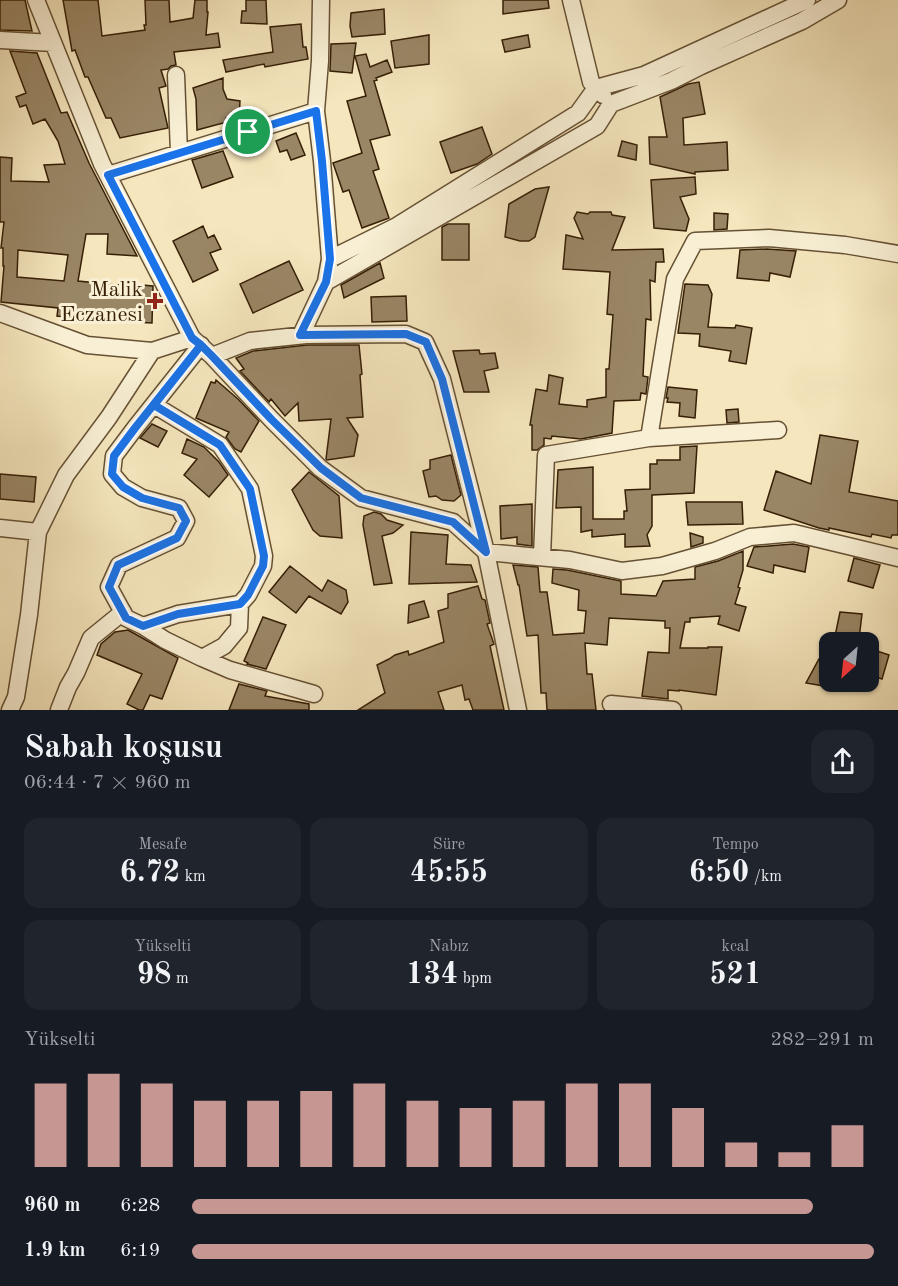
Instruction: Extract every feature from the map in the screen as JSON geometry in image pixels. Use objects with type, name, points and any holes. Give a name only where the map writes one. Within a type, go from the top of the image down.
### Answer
[{"type":"street","points":[[36,0],[102,165],[202,346],[321,468],[361,498],[453,522],[486,552],[570,560],[622,571],[662,566],[750,537],[794,532],[898,558]]},
{"type":"street","points":[[300,335],[326,282],[330,259],[316,111],[321,0]]},
{"type":"street","points":[[571,0],[591,82],[611,104]]},
{"type":"street","points":[[330,259],[395,227],[578,113],[597,88],[644,75],[807,0]]},
{"type":"street","points":[[326,282],[597,126],[611,104],[671,81],[802,21],[838,0]]},
{"type":"street","points":[[0,40],[53,43]]},
{"type":"street","points":[[176,75],[179,153]]},
{"type":"street","points":[[108,175],[316,111]]},
{"type":"street","points":[[649,438],[675,279],[695,242],[769,238],[844,245],[898,254]]},
{"type":"street","points":[[0,314],[87,345],[152,351],[300,335],[406,334],[426,342],[442,379],[486,552],[518,710]]},
{"type":"street","points":[[202,346],[114,456],[112,474],[123,487],[142,498],[179,508],[186,521],[177,538],[118,565],[109,587],[126,618],[165,640],[230,670],[314,694]]},
{"type":"street","points":[[10,710],[16,697],[29,615],[38,532],[66,475],[109,417],[152,351]]},
{"type":"street","points":[[143,626],[178,614],[240,604],[248,595],[263,566],[264,556],[250,489],[220,445],[154,405]]},
{"type":"street","points":[[543,557],[546,455],[649,438],[778,430]]},
{"type":"street","points":[[0,528],[38,532]]},
{"type":"street","points":[[202,658],[224,646],[239,628],[240,604]]},
{"type":"street","points":[[59,710],[91,638],[123,612]]},
{"type":"street","points":[[611,704],[673,710]]},
{"type":"building","points":[[0,0],[25,0],[32,31],[0,30]]},
{"type":"building","points":[[63,0],[98,0],[102,36],[145,30],[145,0],[169,0],[170,22],[193,18],[195,0],[207,0],[206,35],[218,33],[220,47],[174,52],[176,65],[161,70],[166,86],[159,88],[168,128],[120,138],[111,118],[106,118],[88,77],[85,77],[75,50],[72,51]]},
{"type":"building","points":[[246,0],[266,0],[267,24],[241,23],[242,11],[246,11]]},
{"type":"building","points":[[503,0],[548,0],[549,8],[503,14]]},
{"type":"building","points":[[384,9],[385,34],[352,37],[351,13]]},
{"type":"building","points":[[301,24],[303,47],[306,47],[308,59],[265,67],[264,64],[226,72],[223,60],[273,52],[270,27]]},
{"type":"building","points":[[429,35],[429,64],[395,68],[391,41]]},
{"type":"building","points":[[528,35],[530,47],[505,52],[502,40]]},
{"type":"building","points":[[356,43],[352,73],[330,71],[331,44]]},
{"type":"building","points":[[10,51],[37,53],[61,113],[67,112],[89,163],[137,256],[107,254],[108,234],[86,234],[78,281],[153,286],[152,323],[113,322],[57,316],[58,308],[1,302],[4,266],[3,248],[1,248],[4,222],[0,222],[0,157],[12,158],[11,181],[49,182],[44,165],[65,164],[58,141],[45,119],[33,124],[26,105],[20,107],[16,97],[26,93]],"holes":[[[18,250],[68,255],[64,281],[17,277]]]},
{"type":"building","points":[[366,54],[370,67],[387,60],[392,72],[374,81],[390,135],[370,140],[379,169],[373,171],[389,218],[362,228],[349,190],[343,192],[333,163],[362,153],[347,101],[366,96],[355,56]]},
{"type":"building","points":[[223,78],[223,89],[227,99],[240,101],[239,119],[226,118],[227,122],[197,130],[196,99],[193,88]]},
{"type":"building","points":[[699,82],[705,114],[683,118],[684,145],[727,142],[728,170],[695,172],[695,174],[650,164],[649,137],[667,137],[660,97],[688,84]]},
{"type":"building","points":[[482,127],[492,154],[477,164],[451,173],[440,142]]},
{"type":"building","points":[[296,133],[305,155],[291,160],[287,150],[280,152],[276,141]]},
{"type":"building","points":[[622,141],[637,145],[636,160],[618,156]]},
{"type":"building","points":[[223,151],[233,177],[202,188],[192,160]]},
{"type":"building","points":[[695,177],[696,194],[680,197],[689,219],[686,231],[654,228],[651,180]]},
{"type":"building","points":[[549,187],[535,237],[529,241],[520,241],[505,237],[509,204],[535,189]]},
{"type":"building","points":[[577,212],[588,214],[590,212],[611,212],[612,215],[625,217],[612,250],[663,249],[664,262],[656,262],[655,282],[650,280],[651,320],[646,319],[643,376],[648,377],[646,394],[641,393],[640,400],[614,401],[612,433],[581,439],[552,436],[551,439],[544,438],[544,445],[537,450],[532,450],[532,425],[530,425],[536,389],[547,391],[549,375],[563,378],[559,404],[587,407],[587,400],[606,397],[606,369],[609,369],[613,315],[607,314],[610,272],[563,269],[566,235],[583,239],[574,218]]},
{"type":"building","points":[[714,213],[728,214],[727,229],[714,230]]},
{"type":"building","points":[[448,224],[469,224],[469,260],[442,260],[442,227]]},
{"type":"building","points":[[203,226],[208,238],[214,235],[221,249],[210,253],[218,270],[193,282],[173,241]]},
{"type":"building","points":[[740,250],[796,251],[790,277],[770,273],[769,281],[737,278]]},
{"type":"building","points":[[289,261],[303,290],[253,313],[240,284]]},
{"type":"building","points":[[380,263],[384,278],[344,298],[341,285]]},
{"type":"building","points":[[685,284],[708,285],[712,294],[708,327],[735,328],[736,325],[752,328],[746,364],[729,361],[731,351],[699,346],[700,334],[678,333]]},
{"type":"building","points":[[406,296],[407,321],[372,322],[371,297]]},
{"type":"building","points":[[307,345],[359,345],[363,417],[347,418],[358,435],[354,456],[327,460],[331,419],[299,421],[298,403],[285,416],[271,399],[269,402],[240,371],[244,369],[236,358],[253,351]]},
{"type":"building","points":[[479,350],[480,354],[495,353],[498,368],[484,371],[489,392],[464,392],[453,351]]},
{"type":"building","points":[[216,380],[259,421],[241,452],[235,449],[226,437],[229,432],[196,418],[211,382],[215,383]]},
{"type":"building","points":[[668,387],[697,390],[695,418],[679,416],[680,403],[667,402]]},
{"type":"building","points":[[738,409],[739,422],[727,423],[726,410]]},
{"type":"building","points":[[152,424],[167,431],[158,447],[140,438]]},
{"type":"building","points":[[820,435],[858,441],[849,492],[898,501],[898,535],[892,535],[891,538],[872,534],[871,537],[829,528],[829,530],[764,510],[776,471],[811,484]]},
{"type":"building","points":[[187,439],[204,447],[228,475],[209,497],[184,475],[197,459],[182,453]]},
{"type":"building","points":[[697,446],[694,493],[652,495],[652,526],[647,535],[650,546],[625,547],[625,534],[592,537],[592,530],[581,532],[581,507],[556,508],[558,470],[593,467],[593,519],[624,519],[624,511],[627,511],[625,490],[650,489],[650,464],[657,464],[657,460],[680,460],[680,447]]},
{"type":"building","points":[[451,455],[461,495],[454,501],[442,500],[436,496],[429,497],[423,471],[430,469],[430,460]]},
{"type":"building","points":[[309,472],[339,496],[342,538],[320,536],[313,530],[292,490]]},
{"type":"building","points":[[0,474],[36,477],[34,502],[0,499]]},
{"type":"building","points":[[686,502],[742,502],[743,524],[688,525]]},
{"type":"building","points":[[532,504],[532,546],[517,544],[517,537],[501,539],[500,506]]},
{"type":"building","points":[[374,512],[381,514],[387,520],[403,525],[393,533],[382,536],[392,583],[374,585],[363,525],[364,516]]},
{"type":"building","points":[[411,532],[448,535],[446,564],[471,565],[477,582],[409,584]]},
{"type":"building","points":[[690,533],[703,537],[703,543],[691,547]]},
{"type":"building","points":[[793,544],[809,547],[805,572],[774,565],[773,573],[747,566],[754,547]]},
{"type":"building","points":[[743,551],[743,570],[735,604],[746,607],[739,631],[718,624],[720,616],[690,618],[690,622],[685,622],[680,648],[722,647],[716,695],[668,690],[668,699],[642,696],[648,652],[669,653],[670,628],[665,628],[665,621],[609,618],[607,645],[585,643],[587,674],[592,674],[596,710],[547,710],[546,693],[541,693],[538,635],[527,636],[519,585],[513,565],[538,567],[540,592],[547,592],[553,635],[584,633],[586,611],[578,610],[579,590],[552,583],[553,569],[621,581],[621,594],[656,596],[663,581],[695,579],[695,567]]},
{"type":"building","points":[[854,558],[880,565],[873,588],[848,581]]},
{"type":"building","points":[[290,566],[322,591],[328,580],[346,590],[348,602],[341,614],[309,596],[296,613],[269,592]]},
{"type":"building","points":[[478,586],[482,599],[485,600],[490,623],[487,624],[494,644],[490,646],[504,710],[473,710],[469,699],[465,700],[462,685],[438,692],[444,710],[358,710],[385,693],[377,665],[395,655],[408,651],[409,655],[444,642],[438,611],[448,608],[448,594]]},
{"type":"building","points":[[424,601],[429,617],[408,623],[409,605]]},
{"type":"building","points":[[840,612],[862,614],[860,632],[836,632]]},
{"type":"building","points":[[263,617],[286,625],[266,669],[244,661]]},
{"type":"building","points":[[128,630],[178,658],[162,699],[150,695],[143,710],[127,704],[142,674],[97,655],[101,644],[115,632]]},
{"type":"building","points":[[879,652],[889,655],[882,679],[879,678]]},
{"type":"building","points":[[819,659],[819,685],[806,683]]},
{"type":"building","points":[[239,684],[267,691],[265,696],[309,704],[309,710],[229,710]]},
{"type":"place","name":"Malik Eczanesi","points":[[155,301]]},
{"type":"route","points":[[248,132],[108,175],[192,338],[201,345],[154,405],[220,445],[250,489],[264,556],[263,566],[248,595],[240,604],[178,614],[143,626],[126,618],[109,587],[118,565],[177,538],[186,521],[179,508],[142,498],[123,487],[112,474],[114,456],[201,345],[321,468],[361,498],[453,522],[486,552],[442,379],[426,342],[406,334],[300,335],[326,282],[330,259],[316,111],[248,132]]}]
